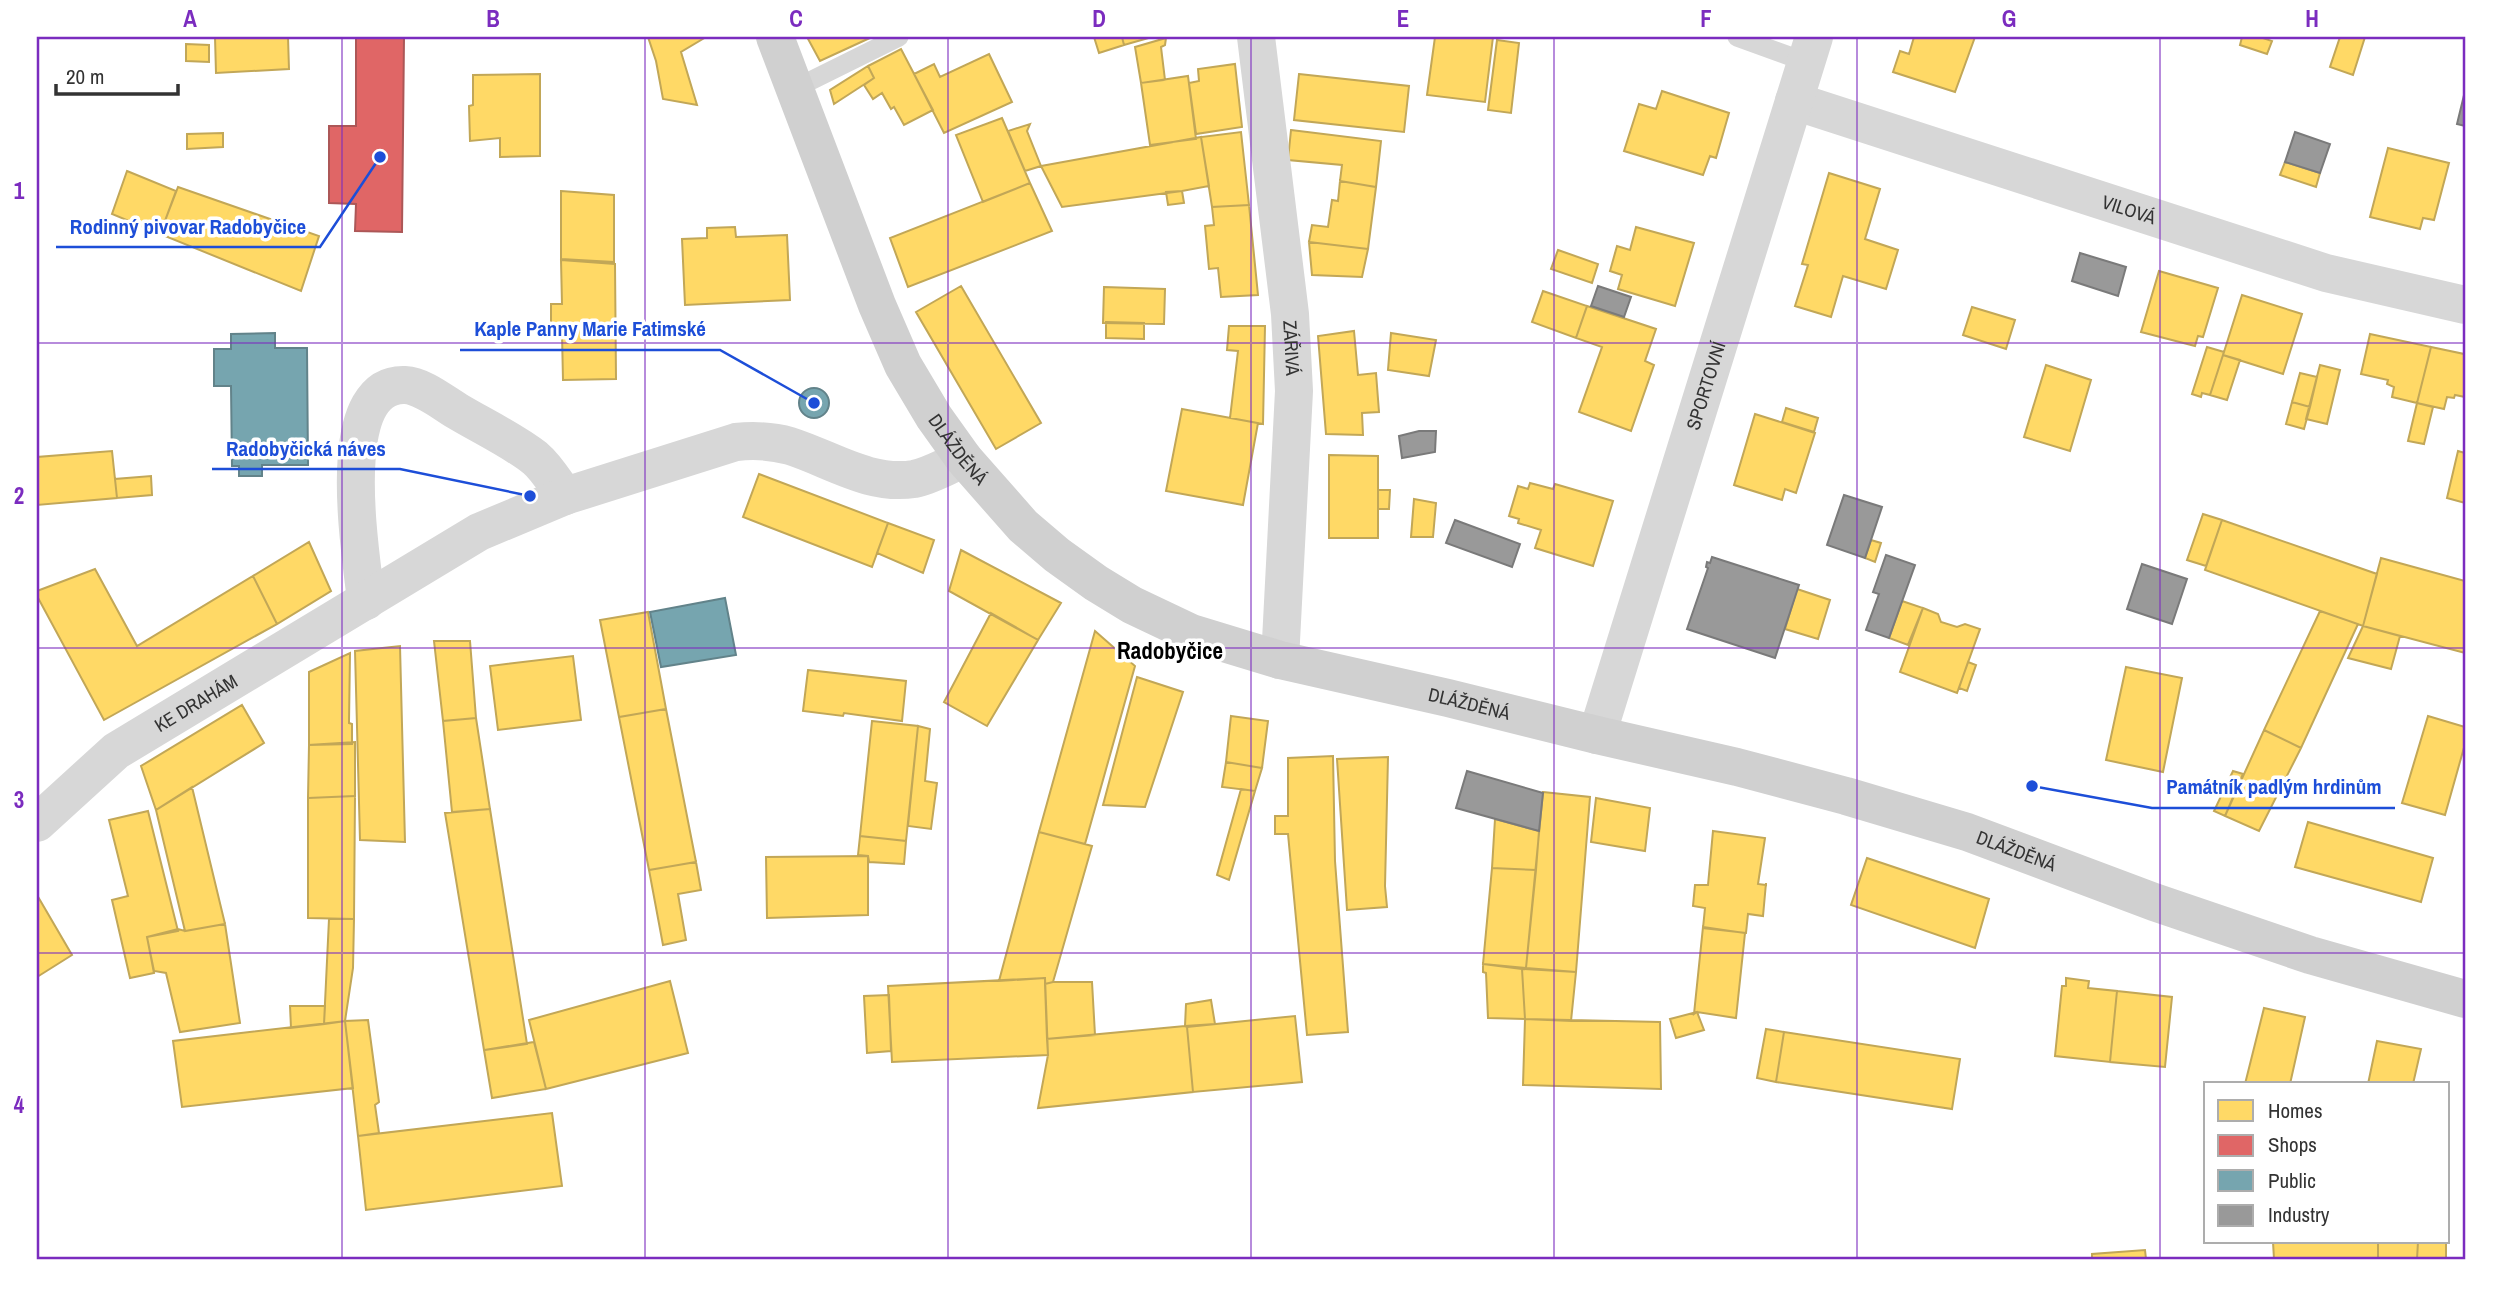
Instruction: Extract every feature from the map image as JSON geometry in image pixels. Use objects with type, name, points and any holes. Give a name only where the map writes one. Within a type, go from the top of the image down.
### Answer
[{"type":"street","name":"DLÁŽDĚNÁ","points":[[775,37],[877,305],[903,365],[934,417],[964,458],[1023,526],[1057,555],[1132,605],[1191,633],[1280,660],[1749,770],[1967,832],[2154,902],[2310,955],[2465,999]]},
{"type":"street","name":"ZÁŘIVÁ","points":[[1256,37],[1290,314],[1294,391],[1280,660]]},
{"type":"street","name":"SPORTOVNÍ","points":[[1597,735],[1794,101],[1792,47]]},
{"type":"street","name":"VILOVÁ","points":[[1794,101],[2326,273],[2465,305]]},
{"type":"street","points":[[366,601],[355,484],[356,455],[361,425],[370,402],[388,388],[405,385],[429,394],[536,459],[565,496]]},
{"type":"street","name":"KE DRAHÁM","points":[[37,823],[116,751],[479,533],[565,496],[736,442],[761,440],[789,446],[861,474],[888,480],[916,479],[964,458]]},
{"type":"lane","points":[[796,88],[899,37]]},
{"type":"lane","points":[[1737,37],[1792,47]]},
{"type":"building: Homes","points":[[215,37],[288,37],[289,69],[216,73]]},
{"type":"building: Homes","points":[[648,37],[706,37],[681,52],[697,105],[663,99],[656,61]]},
{"type":"building: Homes","points":[[807,37],[872,37],[820,61]]},
{"type":"building: Homes","points":[[1094,37],[1122,37],[1124,45],[1099,53]]},
{"type":"building: Homes","points":[[1122,37],[1152,37],[1124,45]]},
{"type":"building: Homes","points":[[1435,37],[1493,37],[1485,102],[1427,95]]},
{"type":"building: Homes","points":[[1914,37],[1975,37],[1955,92],[1893,72],[1900,51],[1909,54]]},
{"type":"building: Homes","points":[[2242,37],[2260,37],[2272,41],[2267,54],[2240,45]]},
{"type":"building: Homes","points":[[2340,37],[2365,37],[2353,75],[2330,67]]},
{"type":"building: Homes","points":[[1166,38],[1165,45],[1161,47],[1165,80],[1141,83],[1135,47]]},
{"type":"building: Homes","points":[[1497,40],[1519,43],[1511,113],[1488,110]]},
{"type":"building: Homes","points":[[186,44],[209,45],[209,62],[186,61]]},
{"type":"building: Homes","points":[[901,49],[933,110],[904,125],[882,93],[873,99],[864,85],[874,78],[868,66]]},
{"type":"building: Homes","points":[[989,54],[1012,102],[944,133],[914,74],[934,64],[940,77]]},
{"type":"building: Homes","points":[[1235,64],[1242,127],[1196,134],[1189,83],[1199,81],[1198,69]]},
{"type":"building: Homes","points":[[868,66],[874,78],[834,104],[830,90]]},
{"type":"building: Homes","points":[[540,74],[540,156],[500,157],[500,138],[470,141],[469,106],[473,105],[473,75]]},
{"type":"building: Homes","points":[[1299,74],[1409,86],[1404,132],[1294,120]]},
{"type":"building: Homes","points":[[1188,76],[1196,139],[1150,145],[1141,83]]},
{"type":"building: Homes","points":[[1662,91],[1729,113],[1716,158],[1710,156],[1703,175],[1624,151],[1639,104],[1656,109]]},
{"type":"building: Homes","points":[[1002,118],[1030,183],[983,202],[956,135]]},
{"type":"building: Homes","points":[[1030,124],[1027,131],[1041,166],[1025,171],[1008,131]]},
{"type":"building: Homes","points":[[1291,130],[1381,141],[1376,187],[1340,181],[1342,165],[1288,160]]},
{"type":"building: Homes","points":[[1241,132],[1249,205],[1212,207],[1201,137]]},
{"type":"building: Homes","points":[[223,133],[223,147],[187,149],[187,134]]},
{"type":"building: Homes","points":[[1201,137],[1209,186],[1182,191],[1062,207],[1041,166]]},
{"type":"building: Homes","points":[[2388,148],[2449,163],[2434,220],[2423,218],[2420,229],[2370,217]]},
{"type":"building: Homes","points":[[2285,162],[2320,173],[2316,187],[2280,175]]},
{"type":"building: Homes","points":[[127,171],[176,191],[160,234],[112,214]]},
{"type":"building: Homes","points":[[1829,173],[1880,189],[1865,239],[1898,250],[1886,289],[1843,276],[1831,317],[1795,306],[1808,265],[1802,264]]},
{"type":"building: Homes","points":[[1340,181],[1376,187],[1368,249],[1309,242],[1312,225],[1328,227],[1332,200],[1338,201]]},
{"type":"building: Homes","points":[[1030,183],[1052,231],[908,287],[890,238]]},
{"type":"building: Homes","points":[[178,187],[319,236],[301,291],[160,234]]},
{"type":"building: Homes","points":[[561,191],[614,195],[614,262],[561,259]]},
{"type":"building: Homes","points":[[1182,191],[1184,203],[1168,205],[1166,192]]},
{"type":"building: Homes","points":[[1249,205],[1258,295],[1221,297],[1218,268],[1209,269],[1205,226],[1214,225],[1212,207]]},
{"type":"building: Homes","points":[[735,227],[736,237],[787,235],[790,300],[685,305],[682,239],[707,238],[707,228]]},
{"type":"building: Homes","points":[[1636,227],[1694,243],[1675,306],[1618,289],[1622,275],[1610,271],[1617,246],[1630,250]]},
{"type":"building: Homes","points":[[1309,242],[1368,249],[1362,277],[1312,275]]},
{"type":"building: Homes","points":[[1558,250],[1598,264],[1592,283],[1551,269]]},
{"type":"building: Homes","points":[[561,260],[615,264],[616,379],[563,380],[562,334],[551,334],[551,304],[562,304]]},
{"type":"building: Homes","points":[[2159,271],[2218,288],[2203,337],[2198,336],[2195,346],[2141,332]]},
{"type":"building: Homes","points":[[961,286],[1041,423],[996,449],[916,312]]},
{"type":"building: Homes","points":[[1104,287],[1165,289],[1164,324],[1103,323]]},
{"type":"building: Homes","points":[[1543,291],[1587,306],[1576,338],[1532,322]]},
{"type":"building: Homes","points":[[2242,295],[2302,314],[2283,374],[2223,355]]},
{"type":"building: Homes","points":[[1587,306],[1656,329],[1645,361],[1654,365],[1631,431],[1579,412],[1602,347],[1576,338]]},
{"type":"building: Homes","points":[[1972,307],[2015,320],[2006,349],[1963,335]]},
{"type":"building: Homes","points":[[1106,322],[1144,323],[1144,339],[1106,338]]},
{"type":"building: Homes","points":[[1229,326],[1265,326],[1263,424],[1230,418],[1238,351],[1227,350]]},
{"type":"building: Homes","points":[[1354,331],[1358,375],[1376,373],[1379,412],[1362,413],[1363,435],[1326,434],[1318,336]]},
{"type":"building: Homes","points":[[1391,333],[1436,340],[1429,376],[1388,370]]},
{"type":"building: Homes","points":[[2370,334],[2431,347],[2417,403],[2392,397],[2394,387],[2387,384],[2388,380],[2361,374]]},
{"type":"building: Homes","points":[[2207,347],[2224,352],[2210,395],[2202,393],[2201,397],[2192,394]]},
{"type":"building: Homes","points":[[2431,347],[2465,356],[2465,397],[2447,397],[2444,409],[2417,403]]},
{"type":"building: Homes","points":[[2223,355],[2240,360],[2227,400],[2210,395]]},
{"type":"building: Homes","points":[[2046,365],[2091,380],[2070,451],[2024,437]]},
{"type":"building: Homes","points":[[2320,365],[2340,370],[2327,424],[2306,419]]},
{"type":"building: Homes","points":[[2300,373],[2317,377],[2310,407],[2292,402]]},
{"type":"building: Homes","points":[[2292,402],[2310,407],[2304,429],[2286,424]]},
{"type":"building: Homes","points":[[2417,403],[2433,407],[2424,444],[2408,441]]},
{"type":"building: Homes","points":[[1786,408],[1818,418],[1814,432],[1782,422]]},
{"type":"building: Homes","points":[[1182,409],[1258,423],[1243,505],[1166,491]]},
{"type":"building: Homes","points":[[1755,414],[1815,433],[1796,493],[1785,489],[1782,500],[1734,485]]},
{"type":"building: Homes","points":[[112,451],[117,498],[37,505],[37,457]]},
{"type":"building: Homes","points":[[2458,451],[2465,453],[2465,503],[2447,498]]},
{"type":"building: Homes","points":[[1329,455],[1378,456],[1378,538],[1329,538]]},
{"type":"building: Homes","points":[[759,474],[888,523],[872,567],[743,517]]},
{"type":"building: Homes","points":[[151,476],[152,495],[117,498],[115,479]]},
{"type":"building: Homes","points":[[1530,483],[1553,489],[1555,484],[1613,501],[1593,566],[1535,548],[1541,530],[1518,523],[1519,519],[1509,516],[1518,486],[1528,489]]},
{"type":"building: Homes","points":[[1378,490],[1390,490],[1389,509],[1378,509]]},
{"type":"building: Homes","points":[[1414,499],[1436,503],[1433,537],[1411,537]]},
{"type":"building: Homes","points":[[2203,514],[2222,520],[2206,566],[2187,560]]},
{"type":"building: Homes","points":[[2222,520],[2377,574],[2363,626],[2205,570]]},
{"type":"building: Homes","points":[[888,523],[934,540],[923,573],[877,553]]},
{"type":"building: Homes","points":[[1871,540],[1881,543],[1875,562],[1865,558]]},
{"type":"building: Homes","points":[[309,542],[331,591],[277,624],[253,576]]},
{"type":"building: Homes","points":[[961,550],[1061,603],[1038,640],[949,591]]},
{"type":"building: Homes","points":[[2381,558],[2465,581],[2465,653],[2363,626]]},
{"type":"building: Homes","points":[[95,569],[137,646],[253,576],[277,624],[104,720],[37,596],[37,591]]},
{"type":"building: Homes","points":[[1797,589],[1830,600],[1818,639],[1785,629]]},
{"type":"building: Homes","points":[[1902,601],[1923,608],[1908,645],[1889,638]]},
{"type":"building: Homes","points":[[1923,608],[1938,614],[1941,622],[1957,627],[1965,624],[1980,629],[1957,693],[1900,672]]},
{"type":"building: Homes","points":[[2320,611],[2358,624],[2301,748],[2264,730]]},
{"type":"building: Homes","points":[[648,612],[666,709],[619,717],[600,620]]},
{"type":"building: Homes","points":[[991,613],[1038,640],[987,726],[944,702]]},
{"type":"building: Homes","points":[[2363,626],[2400,636],[2391,669],[2348,658]]},
{"type":"building: Homes","points":[[1095,631],[1135,666],[1085,844],[1039,832]]},
{"type":"building: Homes","points":[[434,641],[470,641],[476,718],[443,721]]},
{"type":"building: Homes","points":[[400,646],[405,842],[360,840],[355,651]]},
{"type":"building: Homes","points":[[350,653],[349,723],[352,724],[352,744],[309,745],[309,672]]},
{"type":"building: Homes","points":[[573,656],[581,720],[498,730],[490,666]]},
{"type":"building: Homes","points":[[1968,662],[1976,665],[1967,691],[1959,688]]},
{"type":"building: Homes","points":[[2126,667],[2182,678],[2163,772],[2106,760]]},
{"type":"building: Homes","points":[[808,670],[906,681],[902,721],[844,713],[843,716],[803,711]]},
{"type":"building: Homes","points":[[1137,677],[1183,692],[1145,807],[1103,805]]},
{"type":"building: Homes","points":[[242,705],[264,743],[156,810],[141,766]]},
{"type":"building: Homes","points":[[666,709],[696,862],[649,870],[619,717]]},
{"type":"building: Homes","points":[[1231,716],[1268,721],[1262,768],[1226,762]]},
{"type":"building: Homes","points":[[2428,716],[2465,727],[2465,744],[2445,815],[2402,803]]},
{"type":"building: Homes","points":[[476,718],[490,809],[452,812],[443,721]]},
{"type":"building: Homes","points":[[872,721],[918,726],[906,841],[860,836]]},
{"type":"building: Homes","points":[[918,726],[930,729],[925,781],[937,783],[931,829],[908,826]]},
{"type":"building: Homes","points":[[2264,730],[2301,748],[2259,831],[2225,816]]},
{"type":"building: Homes","points":[[355,742],[355,796],[308,798],[309,745]]},
{"type":"building: Homes","points":[[1333,756],[1335,861],[1348,1032],[1307,1035],[1288,834],[1275,834],[1275,816],[1288,816],[1288,758]]},
{"type":"building: Homes","points":[[1388,757],[1385,886],[1387,907],[1347,910],[1337,759]]},
{"type":"building: Homes","points":[[1226,762],[1262,768],[1255,791],[1222,787]]},
{"type":"building: Homes","points":[[2233,771],[2243,774],[2225,816],[2214,811]]},
{"type":"building: Homes","points":[[192,787],[225,924],[185,931],[156,810]]},
{"type":"building: Homes","points":[[1241,789],[1255,791],[1229,880],[1217,875]]},
{"type":"building: Homes","points":[[1543,792],[1590,797],[1576,972],[1526,968]]},
{"type":"building: Homes","points":[[355,796],[354,919],[308,918],[308,798]]},
{"type":"building: Homes","points":[[1596,798],[1650,808],[1645,851],[1591,842]]},
{"type":"building: Homes","points":[[490,809],[527,1044],[484,1050],[445,813]]},
{"type":"building: Homes","points":[[148,811],[178,931],[147,937],[154,973],[130,978],[112,900],[128,896],[109,820]]},
{"type":"building: Homes","points":[[1495,819],[1539,831],[1536,870],[1492,868]]},
{"type":"building: Homes","points":[[2308,822],[2433,858],[2421,902],[2295,867]]},
{"type":"building: Homes","points":[[1713,831],[1765,838],[1758,884],[1766,885],[1763,916],[1748,914],[1746,933],[1703,928],[1705,908],[1693,906],[1695,885],[1708,885]]},
{"type":"building: Homes","points":[[1039,832],[1092,846],[1053,982],[1045,984],[1045,978],[999,981]]},
{"type":"building: Homes","points":[[860,836],[906,841],[904,864],[869,862],[868,856],[858,855]]},
{"type":"building: Homes","points":[[868,856],[868,915],[767,918],[766,857]]},
{"type":"building: Homes","points":[[1867,858],[1989,899],[1975,948],[1851,905]]},
{"type":"building: Homes","points":[[696,862],[701,890],[678,894],[686,940],[663,945],[649,870]]},
{"type":"building: Homes","points":[[1492,868],[1536,870],[1526,968],[1483,964]]},
{"type":"building: Homes","points":[[37,895],[72,955],[37,977]]},
{"type":"building: Homes","points":[[329,919],[354,919],[353,968],[345,1021],[324,1024]]},
{"type":"building: Homes","points":[[225,924],[240,1023],[180,1032],[166,973],[154,971],[147,937],[178,929],[185,931]]},
{"type":"building: Homes","points":[[1703,927],[1745,933],[1736,1018],[1697,1012],[1694,1014]]},
{"type":"building: Homes","points":[[1483,964],[1522,969],[1525,1019],[1488,1018],[1486,973],[1483,972]]},
{"type":"building: Homes","points":[[1522,969],[1576,972],[1571,1021],[1525,1019]]},
{"type":"building: Homes","points":[[1045,978],[1048,1055],[892,1062],[888,986]]},
{"type":"building: Homes","points":[[2066,978],[2089,981],[2088,988],[2117,991],[2110,1062],[2055,1056],[2062,986],[2066,986]]},
{"type":"building: Homes","points":[[670,981],[688,1053],[546,1089],[529,1020]]},
{"type":"building: Homes","points":[[1092,982],[1095,1035],[1047,1039],[1045,984]]},
{"type":"building: Homes","points":[[2117,991],[2172,997],[2165,1067],[2110,1062]]},
{"type":"building: Homes","points":[[889,995],[891,1051],[867,1053],[864,996]]},
{"type":"building: Homes","points":[[1211,1000],[1215,1024],[1185,1026],[1186,1004]]},
{"type":"building: Homes","points":[[290,1006],[325,1006],[324,1024],[291,1028]]},
{"type":"building: Homes","points":[[2264,1008],[2305,1017],[2290,1082],[2246,1082]]},
{"type":"building: Homes","points":[[1697,1012],[1704,1030],[1676,1038],[1670,1019]]},
{"type":"building: Homes","points":[[1295,1016],[1302,1082],[1193,1092],[1187,1027]]},
{"type":"building: Homes","points":[[1525,1019],[1660,1022],[1661,1089],[1523,1085]]},
{"type":"building: Homes","points":[[368,1020],[379,1102],[375,1105],[379,1133],[358,1136],[345,1021]]},
{"type":"building: Homes","points":[[345,1021],[353,1088],[182,1107],[173,1041]]},
{"type":"building: Homes","points":[[1185,1026],[1193,1092],[1038,1108],[1048,1055],[1047,1039]]},
{"type":"building: Homes","points":[[1766,1029],[1784,1032],[1776,1082],[1757,1078]]},
{"type":"building: Homes","points":[[1784,1032],[1960,1059],[1952,1109],[1776,1082]]},
{"type":"building: Homes","points":[[2377,1041],[2421,1049],[2413,1082],[2368,1082]]},
{"type":"building: Homes","points":[[534,1042],[546,1089],[492,1098],[484,1050]]},
{"type":"building: Homes","points":[[552,1113],[562,1186],[366,1210],[358,1136]]},
{"type":"building: Homes","points":[[2273,1244],[2378,1244],[2378,1259],[2274,1259]]},
{"type":"building: Homes","points":[[2378,1244],[2418,1244],[2417,1259],[2378,1259]]},
{"type":"building: Homes","points":[[2418,1244],[2446,1244],[2446,1259],[2417,1259]]},
{"type":"building: Homes","points":[[2145,1250],[2146,1259],[2092,1259],[2092,1254]]},
{"type":"building: Shops","points":[[356,37],[404,37],[402,232],[355,231],[356,204],[329,203],[329,126],[356,126]]},
{"type":"building: Public","points":[[275,333],[275,348],[307,348],[308,465],[262,465],[262,476],[239,476],[239,466],[232,466],[231,386],[214,386],[214,349],[231,349],[231,334]]},
{"type":"building: Public","points":[[814,388],[825,392],[829,403],[825,414],[814,418],[803,414],[799,403],[803,392]]},
{"type":"building: Public","points":[[725,598],[736,655],[661,667],[650,612]]},
{"type":"building: Industry","points":[[2465,91],[2465,126],[2457,124]]},
{"type":"building: Industry","points":[[2295,132],[2330,144],[2320,173],[2285,162]]},
{"type":"building: Industry","points":[[2080,253],[2126,267],[2118,296],[2072,281]]},
{"type":"building: Industry","points":[[1598,286],[1631,297],[1624,317],[1591,306]]},
{"type":"building: Industry","points":[[1419,431],[1436,431],[1435,452],[1402,458],[1399,436]]},
{"type":"building: Industry","points":[[1844,495],[1882,507],[1865,558],[1827,545]]},
{"type":"building: Industry","points":[[1455,520],[1520,544],[1512,567],[1446,543]]},
{"type":"building: Industry","points":[[1886,555],[1915,565],[1889,638],[1866,630],[1879,594],[1873,592]]},
{"type":"building: Industry","points":[[1712,557],[1799,585],[1775,658],[1687,629],[1708,568],[1707,562],[1710,563]]},
{"type":"building: Industry","points":[[2142,564],[2187,579],[2172,624],[2127,609]]},
{"type":"building: Industry","points":[[1467,771],[1543,793],[1539,831],[1456,808]]},
{"type":"place","name":"Rodinný pivovar Radobyčice","points":[[380,157]]},
{"type":"place","name":"Kaple Panny Marie Fatimské","points":[[814,403]]},
{"type":"place","name":"Radobyčická náves","points":[[530,496]]},
{"type":"place","name":"Památník padlým hrdinům","points":[[2032,786]]},
{"type":"district","name":"Radobyčice","points":[[1170,651]]}]
